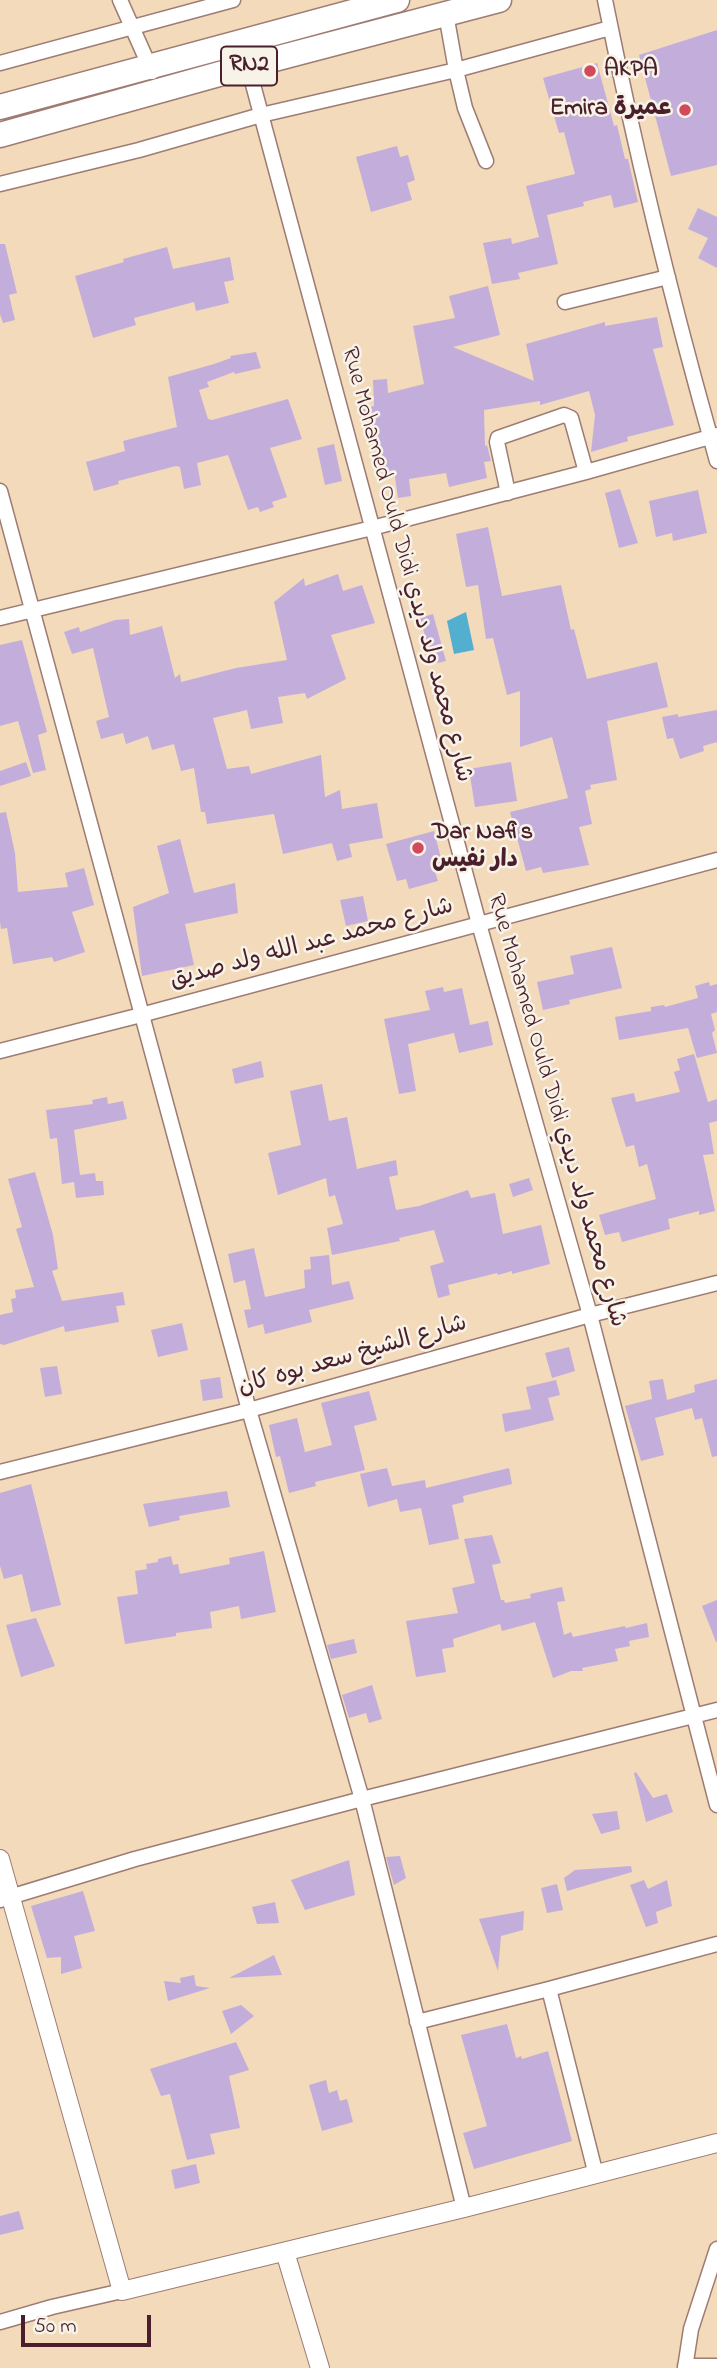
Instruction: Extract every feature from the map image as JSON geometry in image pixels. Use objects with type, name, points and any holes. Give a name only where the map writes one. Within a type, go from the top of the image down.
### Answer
[{"type":"highway","name":"RN2","points":[[0,107],[149,66],[342,7],[397,0]]},
{"type":"highway","name":"RN2","points":[[0,135],[499,0]]},
{"type":"street","points":[[120,0],[159,91]]},
{"type":"street","points":[[0,63],[233,0]]},
{"type":"street","points":[[605,0],[625,101],[668,277],[713,436],[717,461]]},
{"type":"street","points":[[446,14],[465,108],[486,161]]},
{"type":"street","points":[[0,184],[139,150],[261,115],[456,70],[610,28]]},
{"type":"street","name":"Rue Mohamed Ould Didi شارع محمد ولد ديدي","points":[[248,66],[479,924],[590,1315],[717,1805]]},
{"type":"street","points":[[565,302],[668,277]]},
{"type":"street","points":[[508,493],[497,442],[499,438],[564,415],[571,418],[586,472]]},
{"type":"street","points":[[0,618],[372,528],[713,436]]},
{"type":"street","points":[[0,491],[249,1410],[362,1799],[464,2208]]},
{"type":"street","name":"شارع محمد عبد الله ولد صديق","points":[[0,1051],[717,860]]},
{"type":"street","name":"شارع الشيخ سعد بوه كان","points":[[0,1472],[249,1410],[590,1315],[717,1283]]},
{"type":"street","points":[[5,1898],[362,1799],[717,1710]]},
{"type":"street","points":[[0,1859],[5,1898],[122,2291]]},
{"type":"street","points":[[417,2022],[717,1944]]},
{"type":"street","points":[[549,1989],[596,2175]]},
{"type":"street","points":[[0,2322],[717,2143]]},
{"type":"street","points":[[717,2249],[691,2329],[685,2367],[717,2366]]},
{"type":"street","points":[[285,2252],[320,2368]]},
{"type":"water","points":[[466,612],[474,650],[454,654],[447,621]]},
{"type":"building","name":"Emira عميرة","points":[[717,30],[717,165],[671,176],[639,55]]},
{"type":"building","points":[[597,63],[614,126],[617,125],[625,159],[628,159],[638,202],[614,208],[611,195],[583,202],[584,206],[547,215],[558,264],[518,273],[520,279],[492,284],[483,243],[511,238],[512,244],[539,237],[526,186],[575,174],[564,132],[559,133],[543,78]]},
{"type":"building","points":[[397,146],[400,157],[408,155],[415,180],[407,183],[412,200],[371,212],[356,157]]},
{"type":"building","points":[[698,208],[717,217],[717,268],[698,258],[708,238],[688,229]]},
{"type":"building","points":[[0,244],[5,244],[17,293],[9,295],[15,320],[3,323],[0,314]]},
{"type":"building","points":[[167,247],[173,269],[230,257],[234,280],[224,282],[229,303],[196,311],[194,302],[134,318],[136,325],[93,338],[75,276]]},
{"type":"building","points":[[488,286],[500,335],[453,347],[534,381],[526,344],[605,322],[605,326],[657,317],[663,347],[653,349],[674,425],[627,437],[628,441],[591,452],[595,415],[589,391],[540,405],[540,401],[484,410],[485,446],[487,445],[491,461],[484,462],[487,478],[449,487],[446,473],[409,479],[411,496],[398,498],[394,470],[384,473],[370,425],[366,426],[362,409],[374,406],[373,380],[387,379],[388,393],[424,384],[413,326],[455,318],[449,296]]},
{"type":"building","points":[[256,352],[261,368],[235,374],[234,372],[207,382],[209,387],[199,390],[208,419],[212,420],[288,399],[302,439],[270,448],[287,497],[272,502],[274,507],[260,512],[258,507],[248,510],[228,455],[197,463],[201,485],[184,489],[180,467],[176,466],[118,481],[119,484],[94,491],[86,462],[125,451],[123,441],[177,427],[168,377],[214,364],[231,358],[230,356]]},
{"type":"building","points":[[334,444],[342,481],[325,485],[317,448]]},
{"type":"building","points":[[620,489],[638,543],[619,548],[605,493]]},
{"type":"building","points":[[698,490],[707,533],[673,541],[672,533],[656,537],[649,501]]},
{"type":"building","points":[[488,527],[502,596],[561,585],[571,630],[574,629],[587,679],[657,662],[668,707],[607,721],[617,780],[590,785],[591,789],[585,791],[592,824],[579,827],[589,865],[543,873],[541,867],[526,871],[510,812],[568,798],[552,737],[520,747],[520,691],[507,695],[493,638],[486,639],[478,585],[466,587],[456,534]]},
{"type":"building","points":[[338,574],[343,591],[362,585],[375,623],[331,635],[346,679],[307,699],[305,693],[278,697],[283,723],[251,729],[247,710],[213,718],[227,769],[249,766],[251,774],[321,755],[325,797],[340,790],[342,809],[377,803],[383,838],[349,844],[352,857],[337,861],[332,843],[283,854],[274,814],[207,824],[205,812],[201,812],[194,768],[181,771],[174,744],[152,750],[148,736],[126,744],[123,733],[101,739],[96,721],[109,717],[93,648],[72,654],[64,632],[79,627],[80,632],[115,620],[129,619],[130,635],[162,626],[175,678],[180,674],[181,682],[236,668],[287,660],[274,602],[304,578],[305,586]]},
{"type":"building","points":[[433,614],[446,661],[433,664],[420,618]]},
{"type":"building","points":[[22,640],[47,732],[38,735],[46,770],[33,773],[18,721],[0,726],[0,645]]},
{"type":"building","points":[[717,710],[717,742],[703,746],[704,751],[680,759],[673,738],[667,739],[662,717]]},
{"type":"building","points":[[26,762],[31,776],[0,786],[0,771]]},
{"type":"building","points":[[511,762],[517,801],[475,807],[469,769]]},
{"type":"building","points":[[6,812],[15,853],[18,892],[68,887],[65,873],[84,868],[94,905],[72,912],[85,952],[54,962],[52,957],[13,964],[7,928],[1,929],[0,922],[0,813]]},
{"type":"building","points":[[434,831],[444,870],[435,872],[438,881],[409,889],[406,879],[397,881],[386,844]]},
{"type":"building","points":[[180,839],[194,893],[235,883],[238,913],[185,924],[194,965],[142,976],[133,907],[169,893],[157,846]]},
{"type":"building","points":[[363,896],[368,921],[346,926],[340,900]]},
{"type":"building","points":[[612,947],[622,988],[569,1000],[570,1004],[543,1010],[537,982],[574,974],[570,956]]},
{"type":"building","points":[[709,982],[710,986],[717,984],[717,1012],[711,1014],[717,1053],[697,1058],[688,1028],[619,1040],[615,1017],[651,1011],[651,1007],[665,1007],[698,998],[695,986]]},
{"type":"building","points":[[443,987],[444,992],[462,988],[470,1025],[488,1021],[493,1045],[459,1053],[454,1033],[408,1044],[416,1091],[399,1094],[384,1019],[430,1010],[425,991]]},
{"type":"building","points":[[694,1054],[708,1102],[717,1099],[717,1121],[709,1123],[714,1154],[703,1155],[715,1211],[699,1215],[699,1211],[668,1219],[670,1229],[622,1242],[619,1232],[605,1235],[599,1215],[656,1199],[647,1164],[639,1167],[634,1145],[626,1147],[611,1098],[634,1093],[636,1102],[680,1092],[674,1072],[680,1070],[677,1059]]},
{"type":"building","points":[[261,1061],[264,1077],[235,1084],[232,1069]]},
{"type":"building","points":[[322,1084],[329,1121],[347,1117],[357,1169],[396,1160],[398,1175],[389,1177],[396,1210],[419,1206],[468,1190],[471,1198],[495,1193],[503,1234],[541,1225],[550,1264],[512,1274],[512,1271],[498,1275],[497,1273],[448,1285],[450,1295],[438,1298],[430,1266],[444,1262],[434,1230],[399,1238],[400,1241],[332,1255],[327,1228],[343,1224],[335,1195],[329,1197],[326,1178],[278,1195],[268,1153],[301,1145],[290,1091]]},
{"type":"building","points":[[107,1097],[108,1104],[123,1101],[127,1119],[74,1130],[80,1175],[95,1173],[96,1181],[103,1181],[104,1195],[76,1198],[74,1182],[62,1184],[57,1138],[50,1139],[46,1110],[93,1104],[92,1100]]},
{"type":"building","points":[[35,1172],[53,1235],[58,1269],[52,1271],[62,1301],[123,1292],[125,1305],[116,1306],[119,1322],[65,1332],[64,1326],[4,1345],[0,1344],[0,1315],[13,1312],[11,1299],[16,1298],[15,1290],[34,1287],[16,1229],[22,1227],[8,1179]]},
{"type":"building","points":[[529,1178],[533,1190],[513,1197],[509,1184]]},
{"type":"building","points":[[254,1248],[265,1297],[305,1288],[304,1270],[311,1269],[310,1257],[329,1255],[332,1285],[349,1281],[354,1299],[309,1310],[312,1322],[265,1334],[263,1324],[248,1328],[244,1310],[251,1309],[245,1280],[234,1283],[228,1254]]},
{"type":"building","points":[[182,1323],[188,1350],[158,1357],[151,1330]]},
{"type":"building","points":[[569,1347],[575,1371],[552,1378],[545,1353]]},
{"type":"building","points":[[57,1366],[62,1394],[45,1397],[40,1368]]},
{"type":"building","points":[[220,1377],[223,1398],[203,1401],[200,1380]]},
{"type":"building","points":[[663,1379],[667,1400],[695,1392],[694,1385],[717,1379],[717,1456],[712,1457],[702,1418],[695,1420],[692,1408],[655,1418],[664,1455],[641,1461],[625,1406],[652,1399],[649,1381]]},
{"type":"building","points":[[556,1380],[560,1395],[548,1398],[554,1420],[505,1432],[502,1414],[531,1409],[526,1387]]},
{"type":"building","points":[[369,1391],[377,1420],[354,1426],[365,1470],[315,1482],[316,1486],[289,1493],[280,1456],[276,1457],[269,1425],[297,1418],[305,1452],[332,1445],[321,1403]]},
{"type":"building","points":[[387,1468],[392,1486],[425,1480],[426,1488],[509,1468],[512,1484],[463,1496],[464,1502],[452,1505],[459,1539],[429,1545],[421,1508],[400,1512],[397,1499],[368,1507],[360,1474]]},
{"type":"building","points":[[31,1484],[61,1605],[31,1612],[22,1574],[4,1579],[0,1566],[0,1493]]},
{"type":"building","points":[[227,1491],[230,1507],[179,1516],[180,1520],[149,1527],[143,1504]]},
{"type":"building","points":[[492,1535],[501,1563],[492,1565],[501,1600],[505,1603],[531,1598],[530,1594],[562,1587],[565,1601],[557,1602],[564,1635],[571,1632],[573,1637],[647,1623],[649,1637],[629,1641],[630,1646],[615,1649],[618,1661],[582,1668],[583,1671],[571,1671],[553,1678],[535,1622],[502,1631],[500,1624],[453,1639],[454,1647],[442,1649],[446,1672],[416,1677],[406,1621],[458,1613],[452,1588],[475,1583],[464,1539]]},
{"type":"building","points":[[264,1551],[276,1612],[241,1619],[239,1606],[210,1612],[212,1628],[125,1644],[117,1597],[138,1594],[135,1571],[147,1569],[146,1564],[171,1556],[173,1565],[178,1564],[180,1574],[230,1564],[229,1558]]},
{"type":"building","points":[[717,1600],[717,1642],[716,1642],[702,1606]]},
{"type":"building","points":[[36,1618],[55,1666],[21,1677],[6,1625]]},
{"type":"building","points":[[354,1639],[357,1653],[331,1659],[327,1645]]},
{"type":"building","points":[[372,1685],[382,1719],[369,1723],[366,1713],[349,1718],[342,1695]]},
{"type":"building","points":[[636,1772],[653,1798],[667,1794],[673,1812],[646,1822],[634,1773]]},
{"type":"building","points":[[617,1811],[620,1829],[601,1834],[592,1814]]},
{"type":"building","points":[[400,1856],[406,1878],[394,1885],[386,1857]]},
{"type":"building","points":[[349,1860],[355,1895],[305,1910],[291,1880]]},
{"type":"building","points":[[631,1866],[632,1872],[567,1891],[564,1878],[575,1870]]},
{"type":"building","points":[[644,1880],[648,1889],[667,1880],[672,1906],[656,1912],[658,1923],[646,1927],[630,1885]]},
{"type":"building","points":[[557,1884],[563,1910],[547,1913],[541,1888]]},
{"type":"building","points":[[83,1891],[95,1931],[74,1936],[82,1968],[61,1974],[61,1957],[47,1958],[31,1906]]},
{"type":"building","points":[[275,1902],[279,1923],[257,1924],[252,1907]]},
{"type":"building","points":[[524,1911],[523,1930],[501,1936],[498,1971],[479,1919]]},
{"type":"building","points":[[274,1955],[282,1975],[229,1978]]},
{"type":"building","points":[[194,1975],[196,1986],[210,1988],[168,2001],[164,1981],[181,1983],[180,1978]]},
{"type":"building","points":[[241,2005],[254,2016],[231,2034],[222,2011]]},
{"type":"building","points":[[507,2024],[516,2058],[521,2056],[522,2059],[548,2051],[572,2141],[474,2169],[463,2133],[487,2126],[461,2035]]},
{"type":"building","points":[[236,2042],[249,2070],[229,2076],[240,2128],[210,2134],[215,2154],[187,2160],[170,2094],[161,2096],[150,2069]]},
{"type":"building","points":[[326,2080],[329,2093],[337,2090],[340,2101],[347,2099],[353,2122],[322,2131],[309,2085]]},
{"type":"building","points":[[196,2164],[200,2183],[175,2189],[171,2170]]},
{"type":"building","points":[[19,2211],[24,2229],[0,2235],[0,2216]]},
{"type":"place","name":"AKPA","points":[[590,71]]},
{"type":"place","name":"Emira عميرة","points":[[685,110]]},
{"type":"place","name":"Dar Nafis دار نفيس","points":[[418,848]]}]
